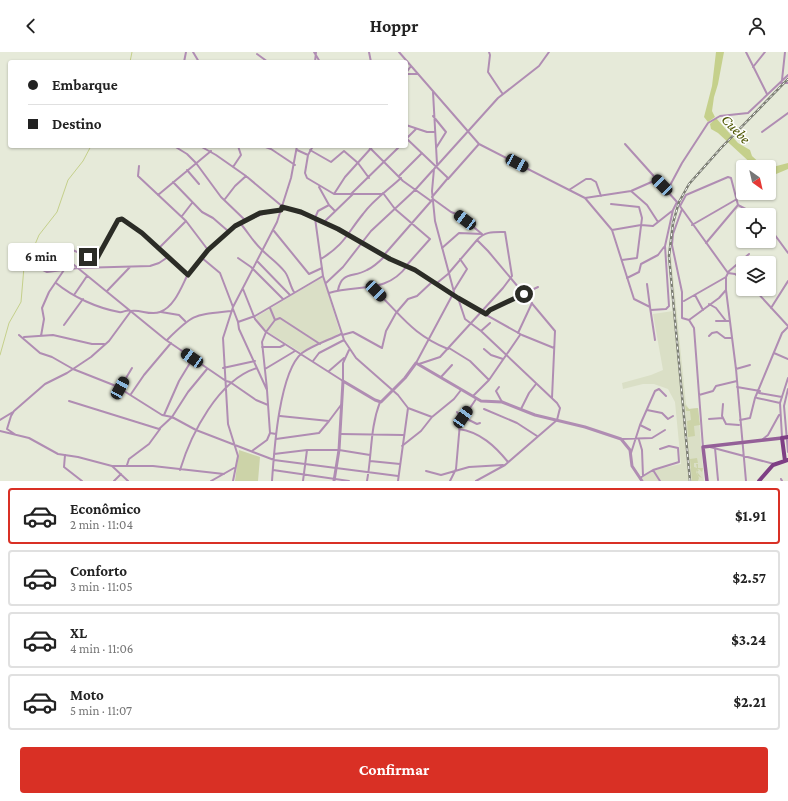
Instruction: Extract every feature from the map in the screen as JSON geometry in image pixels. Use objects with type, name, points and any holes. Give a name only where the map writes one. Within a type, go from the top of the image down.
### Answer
[{"type":"main road","points":[[707,481],[706,447],[768,438],[785,438],[787,460],[775,464],[759,481]]},
{"type":"street","points":[[315,52],[319,60]]},
{"type":"street","points":[[399,52],[405,60]]},
{"type":"street","points":[[489,52],[490,60],[488,70],[502,93]]},
{"type":"street","points":[[326,283],[343,267],[371,231],[415,190],[502,93],[539,66],[549,52]]},
{"type":"street","points":[[746,52],[767,94]]},
{"type":"street","points":[[753,67],[765,52]]},
{"type":"street","points":[[781,82],[785,52]]},
{"type":"street","points":[[257,54],[265,60]]},
{"type":"street","points":[[315,60],[316,56]]},
{"type":"street","points":[[408,63],[466,132],[479,144],[585,198],[612,230],[635,300],[650,307]]},
{"type":"street","points":[[408,70],[410,66]]},
{"type":"street","points":[[408,73],[418,74]]},
{"type":"street","points":[[667,191],[682,163],[708,123],[716,118],[748,113],[788,75]]},
{"type":"street","points":[[781,82],[788,83],[788,87]]},
{"type":"street","points":[[432,91],[437,165]]},
{"type":"street","points":[[762,132],[788,113]]},
{"type":"street","points":[[433,116],[446,132],[440,145],[436,148]]},
{"type":"street","points":[[408,126],[427,132],[435,132]]},
{"type":"street","points":[[408,137],[416,128]]},
{"type":"street","points":[[408,141],[437,165],[448,178]]},
{"type":"street","points":[[338,290],[339,284],[345,277],[367,270],[384,255],[448,178],[479,144]]},
{"type":"street","points":[[625,144],[677,202],[692,225],[728,272],[736,275]]},
{"type":"street","points":[[177,148],[187,154],[196,163],[226,200],[246,221]]},
{"type":"street","points":[[204,148],[246,176],[282,208],[324,222],[436,283],[453,295],[519,334],[554,348]]},
{"type":"street","points":[[233,167],[241,155],[239,148]]},
{"type":"street","points":[[268,148],[295,165]]},
{"type":"street","points":[[233,481],[234,468],[238,456],[228,424],[226,381],[223,368],[223,338],[233,309],[258,262],[262,251],[274,231],[295,165],[296,148],[308,155]]},
{"type":"street","points":[[324,222],[398,148]]},
{"type":"street","points":[[334,194],[370,149],[415,190],[451,212],[459,215],[482,234]]},
{"type":"street","points":[[369,178],[358,163],[343,151],[330,162],[310,150],[305,176],[318,186],[334,194],[382,193]]},
{"type":"street","points":[[158,195],[211,151]]},
{"type":"street","points":[[321,259],[334,251],[349,235],[362,215],[422,153]]},
{"type":"street","points":[[139,166],[138,176],[182,216],[208,250]]},
{"type":"street","points":[[434,169],[432,199],[435,221],[448,274],[454,291]]},
{"type":"street","points":[[187,170],[199,184]]},
{"type":"street","points":[[226,200],[228,192],[246,176]]},
{"type":"street","points":[[680,206],[686,195],[728,177],[732,179],[736,195]]},
{"type":"street","points":[[569,190],[586,179],[591,178],[596,182],[601,196]]},
{"type":"street","points":[[585,198],[631,191],[656,180]]},
{"type":"street","points":[[173,182],[202,212],[213,218],[228,231]]},
{"type":"street","points":[[318,186],[329,205],[335,211]]},
{"type":"street","points":[[631,191],[648,206],[658,222]]},
{"type":"street","points":[[329,293],[338,290],[370,287],[390,282],[430,239],[395,208],[382,193]]},
{"type":"street","points":[[692,225],[736,200]]},
{"type":"street","points":[[706,243],[738,205],[737,200]]},
{"type":"street","points":[[651,310],[666,309],[669,306],[665,246],[673,210],[677,202]]},
{"type":"street","points":[[182,216],[192,203]]},
{"type":"street","points":[[610,204],[639,207],[642,218],[637,258],[622,260]]},
{"type":"street","points":[[329,205],[318,211],[315,218],[323,276],[341,335],[349,350],[392,390],[408,408],[432,417]]},
{"type":"street","points":[[738,205],[744,208]]},
{"type":"street","points":[[160,312],[173,302],[188,275],[208,250],[228,231],[260,213],[282,208]]},
{"type":"street","points":[[682,209],[673,234],[672,245],[683,301],[682,318],[689,320],[694,328],[698,395],[706,447],[775,464]]},
{"type":"street","points":[[612,230],[653,226],[673,210]]},
{"type":"street","points":[[66,247],[95,260],[118,220],[122,219],[159,248],[188,275]]},
{"type":"street","points":[[159,248],[186,221]]},
{"type":"street","points":[[240,223],[262,251],[273,258],[286,274],[288,282],[294,292]]},
{"type":"street","points":[[274,231],[309,274],[322,268]]},
{"type":"street","points":[[417,364],[439,357],[449,348],[510,279],[512,274],[506,233],[458,233],[442,248]]},
{"type":"street","points":[[436,283],[448,274],[482,234]]},
{"type":"street","points":[[776,236],[788,253]]},
{"type":"street","points":[[477,240],[493,256],[510,279],[532,303],[554,331],[552,398]]},
{"type":"street","points":[[627,278],[638,272],[641,264],[658,255],[665,246]]},
{"type":"street","points":[[52,251],[78,268],[166,340],[226,381],[230,382],[256,400],[268,405]]},
{"type":"street","points":[[746,481],[741,442],[736,369],[726,290],[726,277],[728,272],[749,254]]},
{"type":"street","points":[[43,270],[47,272],[78,268],[156,265],[168,257]]},
{"type":"street","points":[[202,258],[220,273],[238,322],[239,331],[267,390]]},
{"type":"street","points":[[238,258],[253,270],[283,299]]},
{"type":"street","points":[[367,481],[375,415],[380,402],[384,400],[417,364],[428,340],[467,269],[460,260]]},
{"type":"street","points":[[258,262],[290,295]]},
{"type":"street","points":[[107,291],[130,267]]},
{"type":"street","points":[[41,336],[44,319],[42,308],[49,292],[64,270]]},
{"type":"street","points":[[74,295],[87,276]]},
{"type":"street","points":[[238,322],[255,316],[270,308],[294,292],[323,276]]},
{"type":"street","points":[[683,301],[726,277]]},
{"type":"street","points":[[771,308],[788,281]]},
{"type":"street","points":[[272,481],[276,434],[287,377],[301,354],[341,335],[353,332],[382,348],[386,331],[396,313],[408,299],[417,296],[432,282]]},
{"type":"street","points":[[56,283],[74,295],[120,312],[131,311],[148,314],[160,312],[179,315],[185,321]]},
{"type":"street","points":[[648,284],[655,340]]},
{"type":"street","points":[[370,287],[407,325],[428,340],[449,348],[470,361],[489,380]]},
{"type":"street","points":[[486,314],[490,310],[538,287]]},
{"type":"street","points":[[243,289],[257,321],[266,332],[343,381],[380,402]]},
{"type":"street","points":[[689,320],[719,298],[726,290]]},
{"type":"street","points":[[695,295],[703,310]]},
{"type":"street","points":[[740,420],[749,419],[782,333],[788,327],[760,296]]},
{"type":"street","points":[[458,298],[464,316],[552,398],[560,408],[557,420],[508,462],[476,481]]},
{"type":"street","points":[[64,325],[83,299]]},
{"type":"street","points":[[450,481],[456,469],[459,429],[463,418],[475,397],[489,380],[519,334],[532,303]]},
{"type":"street","points":[[709,304],[716,308],[726,321]]},
{"type":"street","points":[[270,308],[275,320]]},
{"type":"street","points":[[166,340],[185,321],[200,314],[233,309]]},
{"type":"street","points":[[0,420],[14,412],[45,384],[73,369],[106,344],[131,311]]},
{"type":"street","points":[[252,451],[267,440],[270,433],[262,347],[266,332],[275,320],[280,318],[320,344]]},
{"type":"street","points":[[716,321],[730,321]]},
{"type":"street","points":[[481,331],[490,323]]},
{"type":"street","points":[[709,336],[712,333],[718,332],[725,338],[732,338]]},
{"type":"street","points":[[19,335],[40,353],[52,357],[73,369],[120,388],[164,415],[172,417],[196,430],[274,460],[398,476]]},
{"type":"street","points":[[22,337],[57,336],[92,344],[106,344]]},
{"type":"street","points":[[313,361],[319,353],[344,340]]},
{"type":"street","points":[[131,394],[144,375],[171,343]]},
{"type":"street","points":[[262,347],[280,347],[285,344]]},
{"type":"street","points":[[484,349],[491,355],[503,359]]},
{"type":"street","points":[[329,371],[345,357],[349,350]]},
{"type":"street","points":[[265,368],[295,351]]},
{"type":"street","points":[[774,353],[788,359]]},
{"type":"street","points":[[334,480],[339,450],[345,357]]},
{"type":"street","points":[[164,415],[179,381],[192,358]]},
{"type":"street","points":[[223,368],[255,362]]},
{"type":"street","points":[[417,364],[481,401],[502,402],[535,415],[585,427],[620,439],[626,443],[631,453]]},
{"type":"street","points":[[441,377],[452,365]]},
{"type":"street","points":[[736,369],[750,365]]},
{"type":"street","points":[[120,388],[132,368]]},
{"type":"street","points":[[180,470],[188,444],[226,386],[230,382],[257,368]]},
{"type":"street","points":[[128,465],[129,458],[149,444],[161,428],[172,417],[188,392],[208,369]]},
{"type":"street","points":[[785,438],[780,414],[780,404],[788,378]]},
{"type":"street","points":[[698,395],[713,391],[716,386],[737,381]]},
{"type":"street","points":[[521,409],[536,384]]},
{"type":"street","points":[[499,387],[496,391],[502,402]]},
{"type":"street","points":[[737,387],[782,397]]},
{"type":"street","points":[[641,478],[632,466],[631,453],[640,425],[656,390],[659,389],[666,396]]},
{"type":"street","points":[[785,438],[784,406],[788,389]]},
{"type":"street","points":[[402,446],[421,431],[432,417],[454,399],[461,390]]},
{"type":"street","points":[[757,398],[784,406]]},
{"type":"street","points":[[70,401],[157,429],[161,428]]},
{"type":"street","points":[[276,439],[318,433],[342,404]]},
{"type":"street","points":[[722,404],[723,418],[727,425],[740,424]]},
{"type":"street","points":[[398,481],[403,435],[408,408]]},
{"type":"street","points":[[484,409],[517,423],[537,436]]},
{"type":"street","points":[[647,410],[662,412],[668,419],[673,416]]},
{"type":"street","points":[[14,412],[7,428],[16,435]]},
{"type":"street","points":[[457,412],[463,418],[477,424],[480,423]]},
{"type":"street","points":[[768,438],[780,414]]},
{"type":"street","points":[[280,416],[329,421]]},
{"type":"street","points":[[709,419],[723,418]]},
{"type":"street","points":[[640,425],[650,430]]},
{"type":"street","points":[[459,429],[473,432],[479,436],[508,462]]},
{"type":"street","points":[[620,439],[639,440],[654,438],[665,430]]},
{"type":"street","points":[[0,431],[29,438],[56,453],[112,466],[153,466],[224,474]]},
{"type":"street","points":[[270,433],[276,434]]},
{"type":"street","points":[[340,434],[403,435]]},
{"type":"street","points":[[639,440],[642,450],[641,478]]},
{"type":"street","points":[[641,478],[653,470],[680,462],[678,448],[670,446],[660,449]]},
{"type":"street","points":[[715,448],[718,480]]},
{"type":"street","points":[[274,454],[307,450],[339,450],[370,455]]},
{"type":"street","points":[[303,481],[307,450]]},
{"type":"street","points":[[64,455],[64,466],[82,481]]},
{"type":"street","points":[[370,461],[400,464]]},
{"type":"street","points":[[426,471],[441,475],[456,469],[504,465]]},
{"type":"street","points":[[112,466],[128,481]]},
{"type":"street","points":[[211,481],[234,468]]},
{"type":"street","points":[[273,470],[349,481]]},
{"type":"street","points":[[653,470],[660,481]]},
{"type":"street","points":[[227,473],[234,473]]},
{"type":"street","points":[[114,481],[121,474]]},
{"type":"shaded area","points":[[716,52],[724,52],[712,111],[715,117],[708,122],[704,117],[712,86]]},
{"type":"shaded area","points":[[716,118],[738,143],[750,150],[752,156],[756,160],[747,160],[718,133],[711,129],[710,124]]},
{"type":"shaded area","points":[[788,163],[788,169],[776,174],[776,166]]},
{"type":"shaded area","points":[[671,255],[686,404],[689,409],[698,408],[704,481],[643,481],[641,478],[654,470],[681,464],[675,402],[668,389],[654,384],[643,384],[623,389],[622,383],[663,370],[653,314],[673,311],[669,263]]},
{"type":"shaded area","points":[[323,277],[340,333],[302,353],[268,332],[259,324],[256,317]]},
{"type":"shaded area","points":[[685,405],[689,409],[698,408],[700,425],[694,426],[695,436],[688,437],[687,421],[691,420],[690,411],[686,411]]},
{"type":"shaded area","points":[[239,450],[260,457],[258,481],[235,481]]},
{"type":"shaded area","points":[[697,458],[698,463],[694,463],[694,467],[697,468],[696,464],[698,464],[698,468],[703,468],[702,472],[699,469],[697,469],[699,470],[697,472],[702,478],[698,476],[698,481],[692,481],[690,459]]},
{"type":"waterway","points":[[130,60],[132,52]]},
{"type":"waterway","points":[[0,355],[9,323],[21,302],[24,267],[39,235],[57,212],[68,180],[83,161],[90,148]]},
{"type":"railway","points":[[690,481],[669,256],[673,223],[679,202],[689,184],[721,148],[788,79]]},
{"type":"route","points":[[88,257],[96,260],[118,220],[122,219],[142,233],[188,275],[208,250],[235,226],[260,213],[281,210],[282,207],[301,212],[338,229],[390,259],[415,270],[432,282],[486,314],[488,311],[524,294]]},
{"type":"water label","name":"Cuebe","points":[[736,129]]}]
